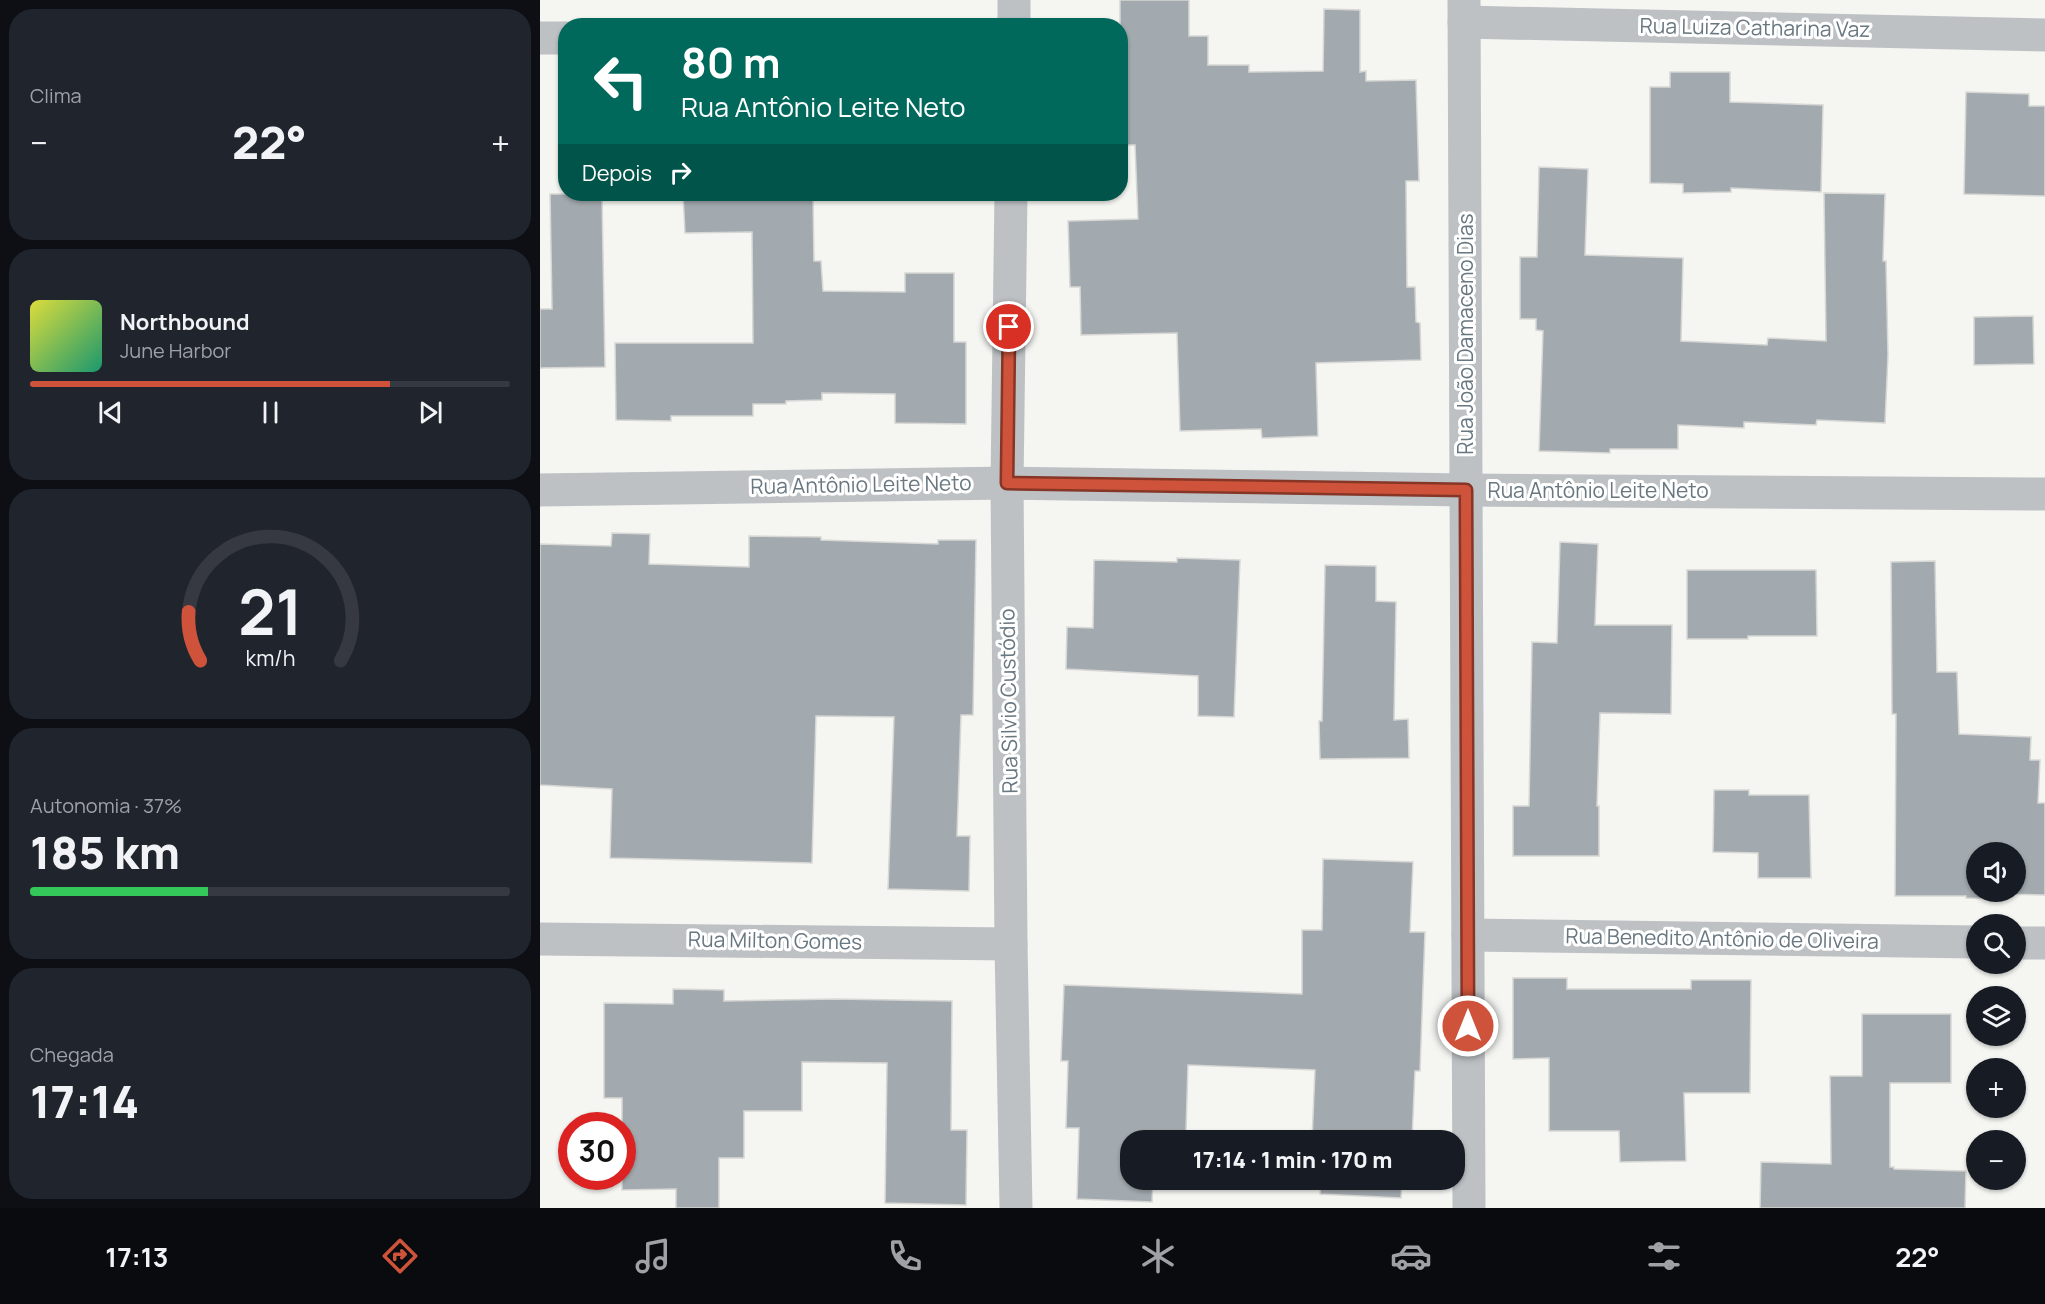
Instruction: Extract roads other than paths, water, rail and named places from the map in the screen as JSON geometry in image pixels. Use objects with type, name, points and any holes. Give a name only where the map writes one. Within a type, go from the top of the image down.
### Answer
[{"type":"street","points":[[1014,0],[1014,18]]},
{"type":"street","name":"Rua Luiza Catharina Vaz","points":[[1464,11],[2045,35]]},
{"type":"street","name":"Rua João Damaceno Dias","points":[[1464,11],[1469,1208]]},
{"type":"street","points":[[540,38],[558,38]]},
{"type":"street","name":"Rua Silvio Custódio","points":[[1011,201],[1007,483],[1016,1208]]},
{"type":"street","name":"Rua Antônio Leite Neto","points":[[540,490],[1007,483],[2045,495]]},
{"type":"street","name":"Rua Benedito Antônio de Oliveira","points":[[1468,935],[1966,942]]},
{"type":"street","name":"Rua Milton Gomes","points":[[540,939],[1011,944]]},
{"type":"street","points":[[2026,943],[2045,943]]}]
